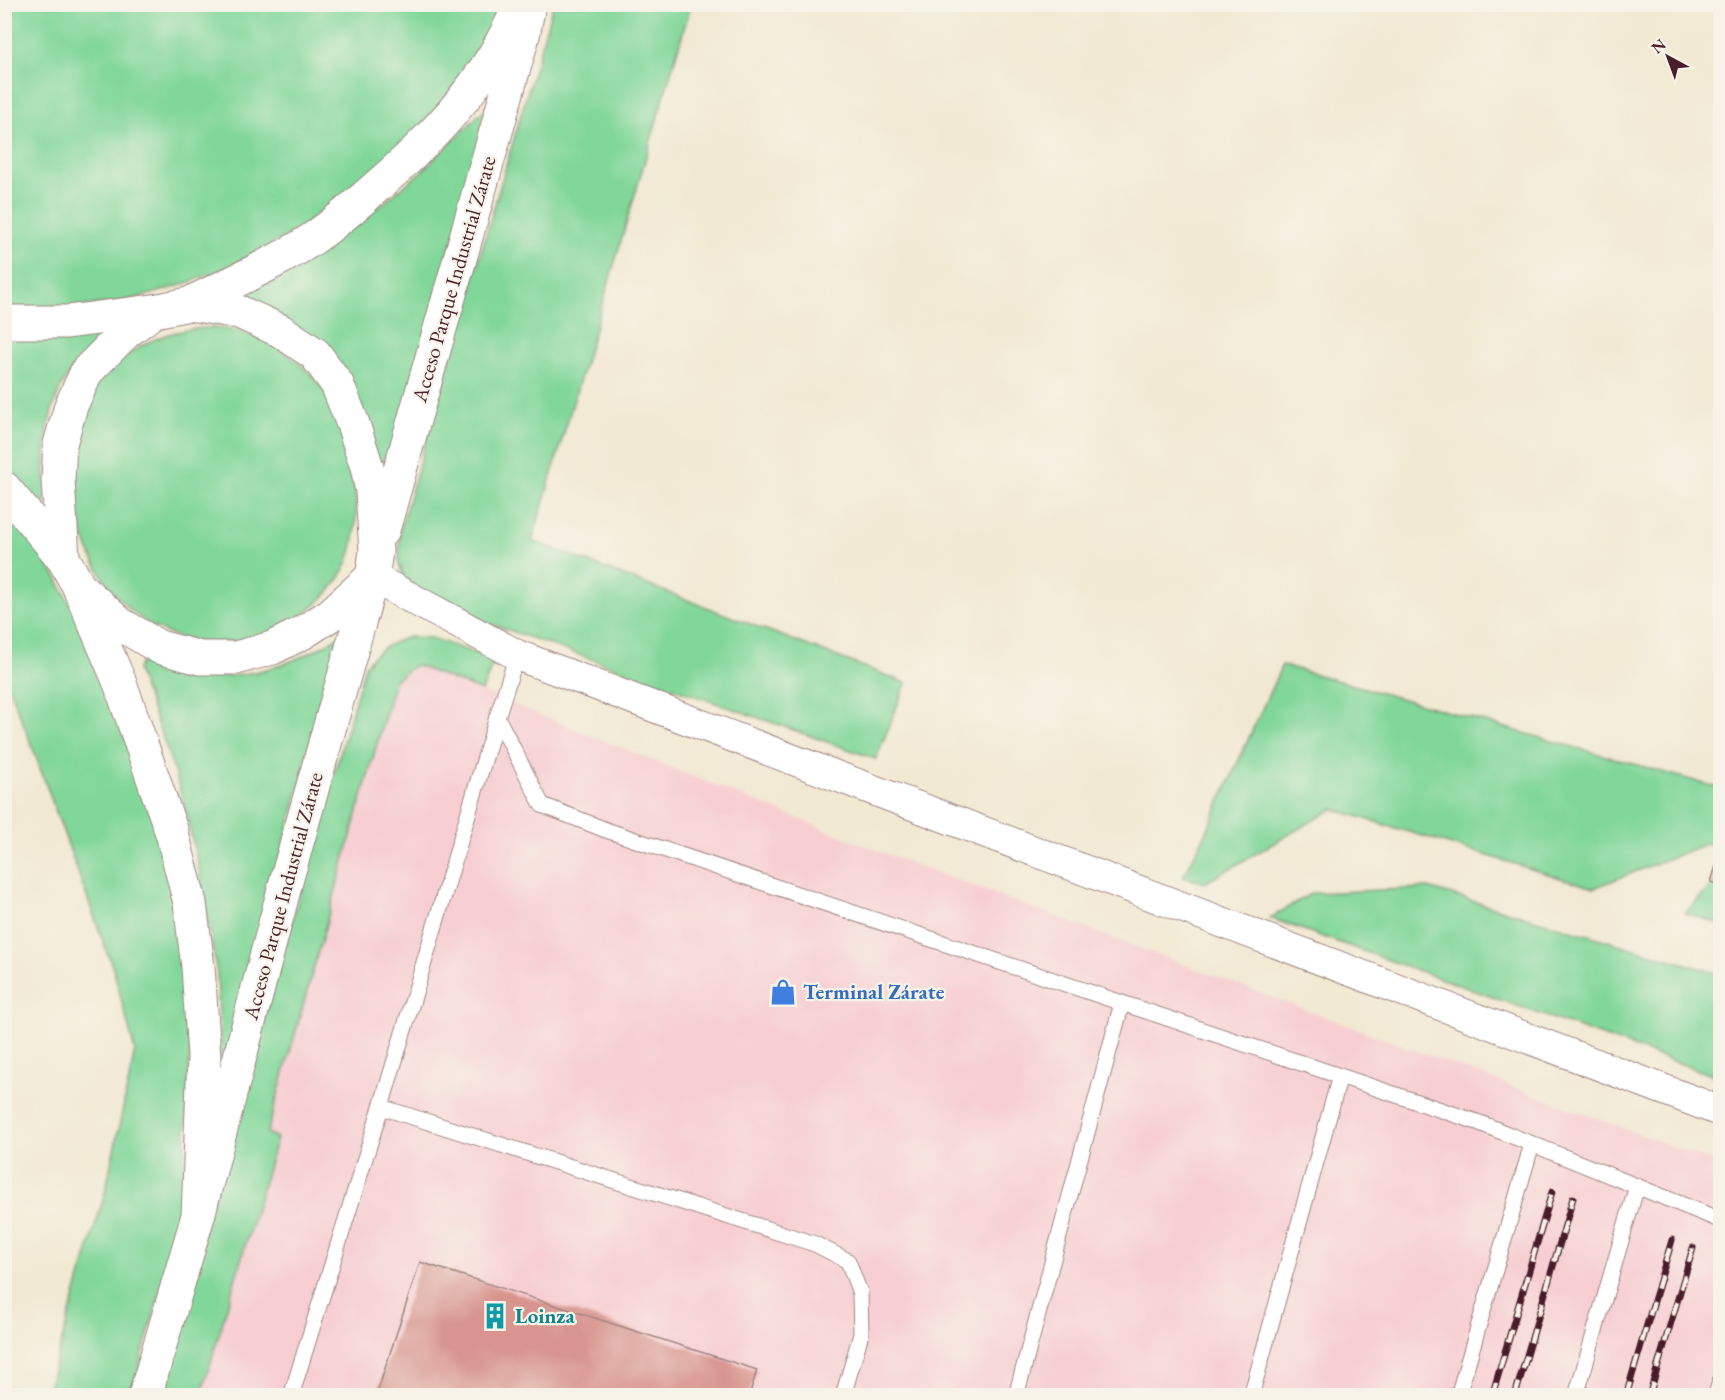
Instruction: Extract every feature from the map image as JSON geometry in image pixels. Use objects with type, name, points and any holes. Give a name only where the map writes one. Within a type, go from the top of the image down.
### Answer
[{"type":"main road","points":[[4,322],[68,322],[154,311],[189,303],[254,272],[311,240],[403,165],[448,119],[476,85],[502,44],[520,4]]},
{"type":"main road","name":"Acceso Parque Industrial Zárate","points":[[145,1395],[198,1216],[287,878],[520,48],[529,4]]},
{"type":"main road","points":[[4,488],[63,558],[80,588],[120,624],[159,647],[200,658],[236,658],[272,648],[304,632],[330,615],[374,565],[372,491],[353,423],[337,384],[315,354],[281,331],[239,312],[189,303]]},
{"type":"main road","points":[[63,558],[58,480],[60,444],[71,406],[87,371],[126,332],[154,311]]},
{"type":"main road","name":"Acceso Parque Industrial Zárate","points":[[80,588],[120,683],[149,764],[172,833],[190,903],[198,967],[204,1056],[198,1216]]},
{"type":"street","points":[[374,565],[518,655],[1720,1111]]},
{"type":"lane","points":[[291,1395],[381,1107],[496,717],[518,655]]},
{"type":"lane","points":[[496,717],[542,805],[606,830],[1480,1123],[1720,1220]]},
{"type":"lane","points":[[1016,1395],[1122,1003]]},
{"type":"lane","points":[[1251,1395],[1340,1076]]},
{"type":"lane","points":[[381,1107],[815,1244],[848,1261],[860,1293],[861,1334],[843,1395]]},
{"type":"lane","points":[[1458,1395],[1532,1144]]},
{"type":"lane","points":[[1576,1395],[1637,1186]]},
{"type":"lane","points":[[1716,1395],[1720,1381]]},
{"type":"shaded area","name":"Terminal Zárate","points":[[415,665],[879,851],[1720,1164],[1720,1395],[201,1396],[277,1138],[267,1134],[395,680]]},
{"type":"green space","points":[[4,5],[507,5],[472,63],[440,104],[405,142],[367,177],[326,209],[283,238],[237,262],[190,282],[140,297],[89,306],[5,309]]},
{"type":"green space","points":[[553,5],[691,5],[532,541],[906,683],[876,759],[454,611],[405,579],[399,564],[400,530]]},
{"type":"green space","points":[[492,102],[383,486],[361,405],[226,297],[354,227],[421,172]]},
{"type":"green space","points":[[202,328],[231,329],[261,339],[287,354],[309,373],[326,395],[339,423],[350,462],[355,493],[355,533],[351,552],[334,585],[321,600],[275,631],[233,642],[195,641],[161,631],[132,612],[108,585],[90,553],[78,516],[72,475],[73,439],[92,392],[99,381],[129,353],[140,346],[176,332]]},
{"type":"green space","points":[[114,330],[73,368],[54,403],[46,441],[46,520],[5,471],[4,337]]},
{"type":"green space","points":[[4,505],[31,539],[56,577],[78,619],[145,790],[174,889],[192,1014],[182,1200],[169,1260],[131,1395],[46,1395],[105,1193],[135,1051],[114,971],[5,678]]},
{"type":"green space","points":[[340,636],[222,1075],[217,973],[199,869],[184,803],[167,749],[137,670],[141,662],[166,671],[192,676],[218,677],[243,674],[268,669],[293,660]]},
{"type":"green space","points":[[410,637],[432,638],[494,660],[482,691],[415,665],[395,680],[267,1133],[277,1138],[201,1395],[156,1396],[365,666],[385,647]]},
{"type":"green space","points":[[1282,665],[1720,788],[1720,841],[1716,840],[1594,888],[1333,809],[1205,883],[1183,877],[1205,835]]},
{"type":"green space","points":[[1720,877],[1720,924],[1685,913]]},
{"type":"green space","points":[[1428,888],[1720,974],[1720,1078],[1270,918],[1312,893]]},
{"type":"building","points":[[1720,853],[1720,885],[1711,882]]},
{"type":"building","name":"Loinza","points":[[420,1262],[757,1370],[749,1396],[376,1396]]},
{"type":"railway","points":[[1492,1396],[1552,1192]]},
{"type":"railway","points":[[1515,1396],[1573,1198]]},
{"type":"railway","points":[[1626,1396],[1672,1240]]},
{"type":"railway","points":[[1649,1396],[1693,1248]]},
{"type":"place","name":"Terminal Zárate","points":[[783,992]]},
{"type":"place","name":"Loinza","points":[[495,1316]]}]
